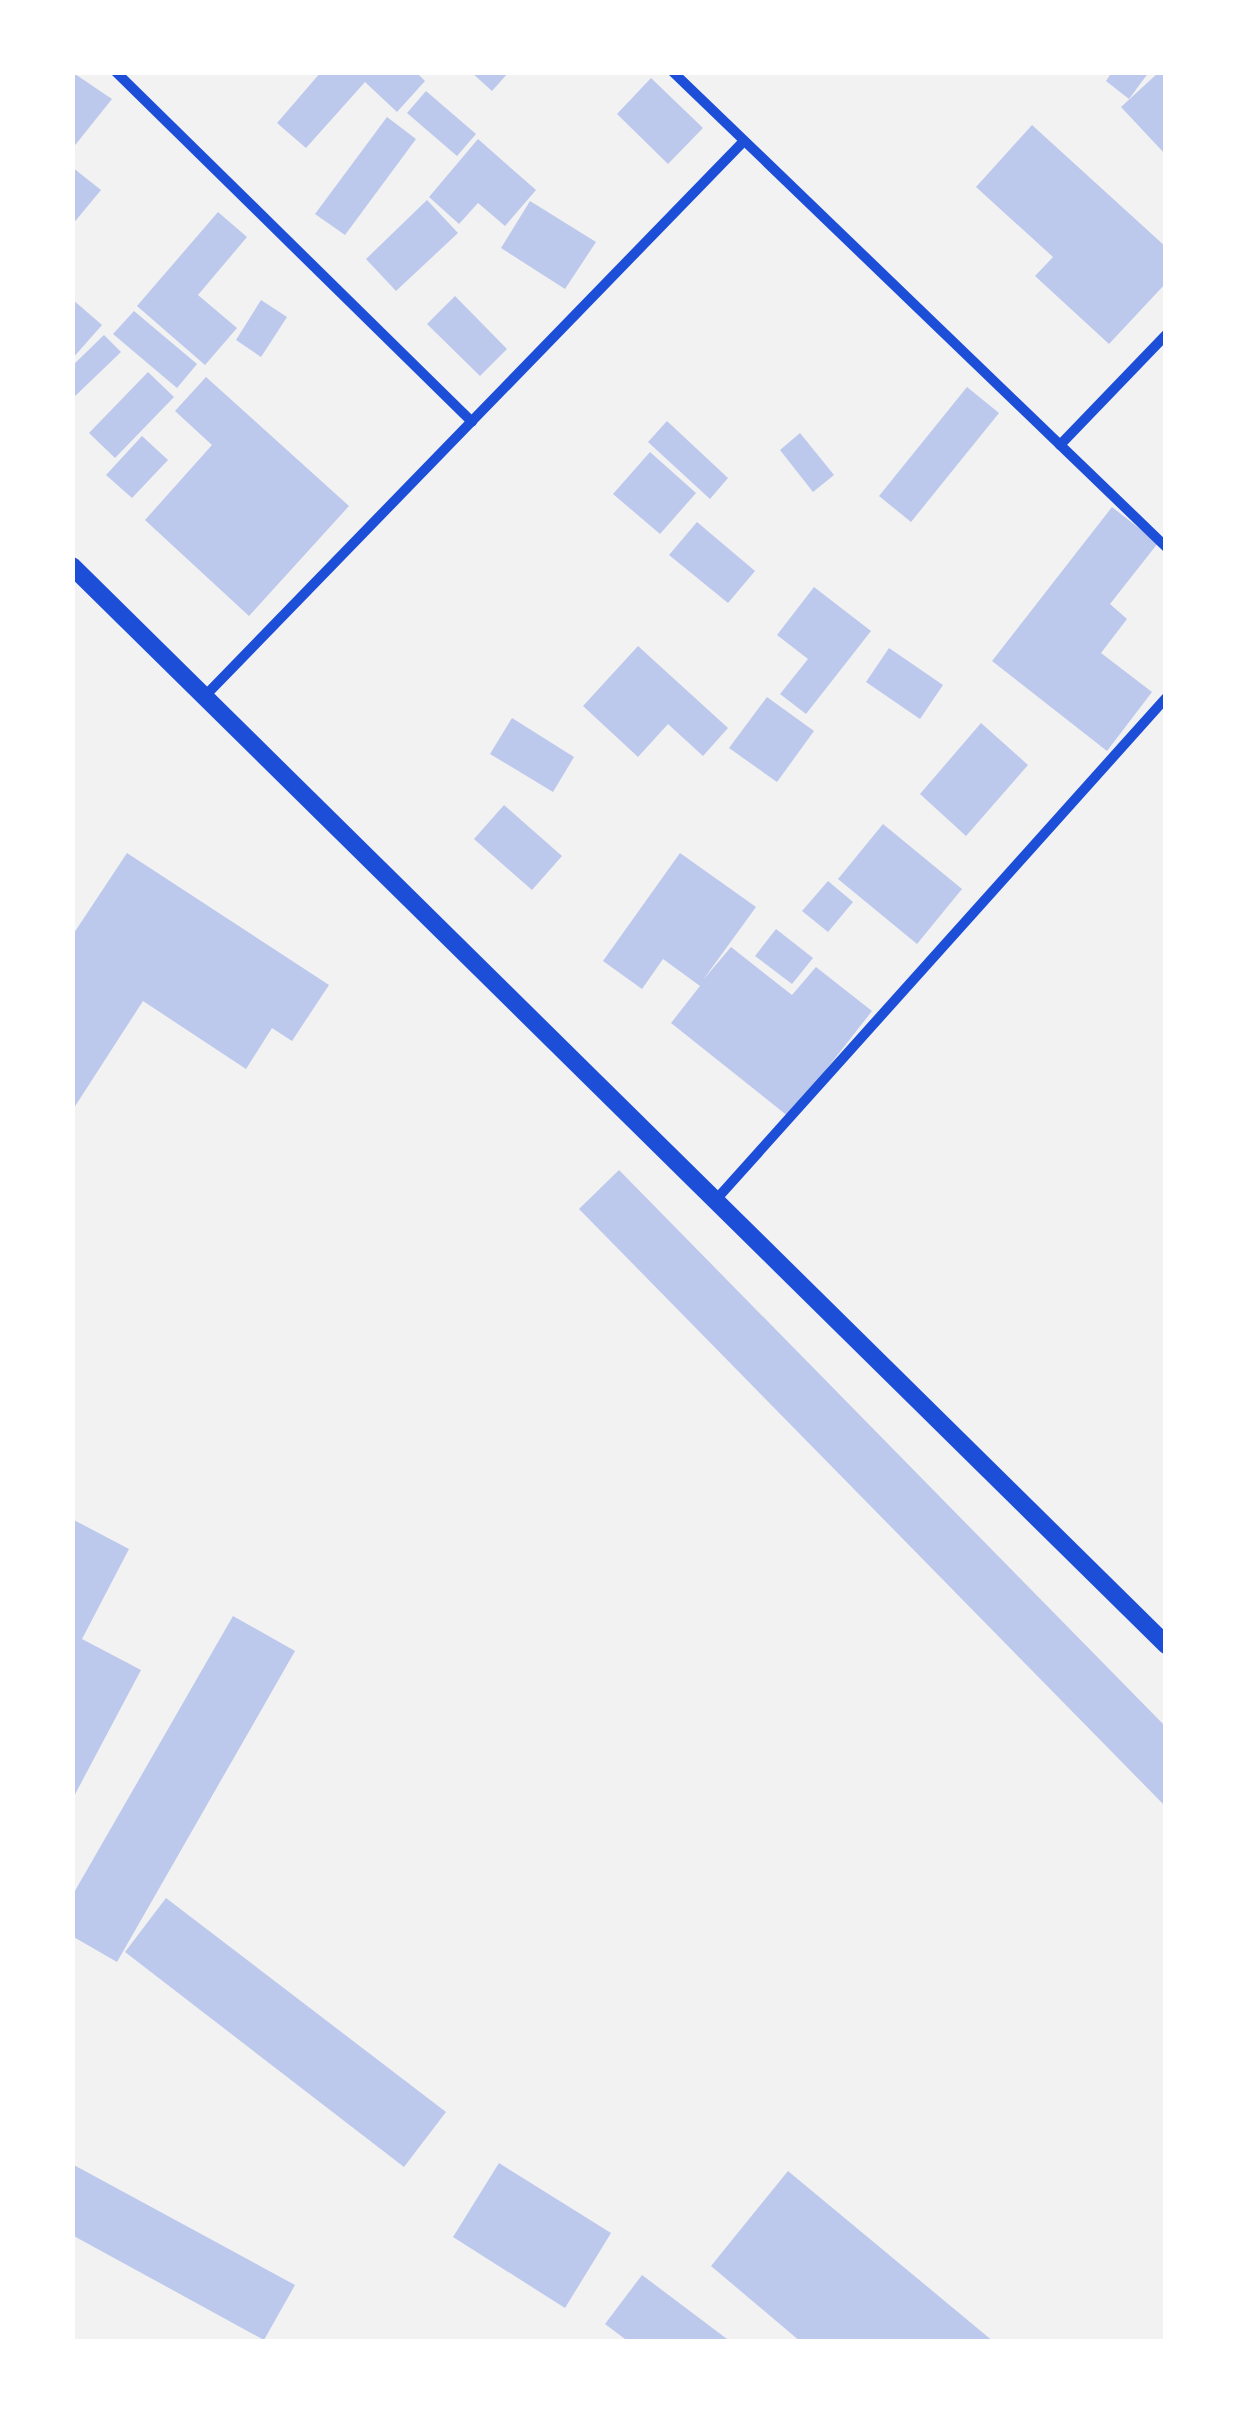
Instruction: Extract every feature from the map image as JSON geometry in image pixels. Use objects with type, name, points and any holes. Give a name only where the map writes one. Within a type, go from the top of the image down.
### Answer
[{"type":"street","points":[[116,72],[472,422]]},
{"type":"street","points":[[673,72],[1166,547]]},
{"type":"street","points":[[204,697],[743,142]]},
{"type":"street","points":[[1060,445],[1166,335]]},
{"type":"street","points":[[72,566],[713,1203],[1166,1645]]},
{"type":"street","points":[[713,1203],[1166,698]]},
{"type":"building","points":[[72,72],[112,99],[72,149]]},
{"type":"building","points":[[321,72],[416,72],[425,81],[397,112],[365,82],[306,148],[277,123]]},
{"type":"building","points":[[471,72],[509,72],[492,91]]},
{"type":"building","points":[[1112,72],[1149,72],[1129,99],[1106,81]]},
{"type":"building","points":[[1159,72],[1166,72],[1166,155],[1121,107]]},
{"type":"building","points":[[651,78],[703,128],[668,164],[617,114]]},
{"type":"building","points":[[426,91],[476,134],[457,156],[407,113]]},
{"type":"building","points":[[387,117],[416,139],[345,235],[315,214]]},
{"type":"building","points":[[1032,125],[1166,247],[1166,283],[1109,344],[1035,276],[1053,257],[976,187]]},
{"type":"building","points":[[478,139],[536,190],[505,226],[478,203],[459,224],[429,197]]},
{"type":"building","points":[[72,167],[101,190],[72,225]]},
{"type":"building","points":[[427,200],[458,233],[396,291],[366,259]]},
{"type":"building","points":[[530,201],[596,242],[565,289],[501,248]]},
{"type":"building","points":[[218,212],[247,237],[198,295],[237,328],[205,365],[137,306]]},
{"type":"building","points":[[455,296],[507,349],[480,376],[427,324]]},
{"type":"building","points":[[72,299],[102,325],[72,359]]},
{"type":"building","points":[[261,300],[287,317],[261,357],[236,340]]},
{"type":"building","points":[[134,311],[197,364],[177,388],[113,334]]},
{"type":"building","points":[[104,335],[121,352],[72,399],[72,366]]},
{"type":"building","points":[[148,372],[174,397],[115,458],[89,433]]},
{"type":"building","points":[[206,377],[349,506],[249,616],[145,520],[212,445],[175,411]]},
{"type":"building","points":[[967,387],[999,413],[911,522],[879,496]]},
{"type":"building","points":[[667,421],[728,478],[710,499],[648,442]]},
{"type":"building","points":[[800,433],[834,475],[813,492],[780,450]]},
{"type":"building","points":[[142,436],[168,460],[132,498],[106,475]]},
{"type":"building","points":[[650,452],[696,493],[660,534],[613,494]]},
{"type":"building","points":[[1112,507],[1158,543],[1110,604],[1127,619],[1101,653],[1152,692],[1107,751],[992,661]]},
{"type":"building","points":[[697,522],[755,571],[728,603],[669,555]]},
{"type":"building","points":[[814,587],[871,631],[806,714],[780,694],[808,659],[777,635]]},
{"type":"building","points":[[638,646],[728,728],[703,756],[668,724],[638,757],[583,706]]},
{"type":"building","points":[[889,648],[943,685],[920,719],[866,682]]},
{"type":"building","points":[[767,697],[814,731],[777,782],[729,748]]},
{"type":"building","points":[[512,718],[574,757],[553,792],[490,754]]},
{"type":"building","points":[[981,723],[1028,765],[966,836],[920,794]]},
{"type":"building","points":[[504,805],[562,856],[532,890],[474,839]]},
{"type":"building","points":[[883,824],[962,889],[917,944],[838,879]]},
{"type":"building","points":[[127,853],[329,985],[292,1041],[272,1028],[246,1069],[143,1001],[72,1111],[72,936]]},
{"type":"building","points":[[680,853],[756,907],[703,980],[731,947],[792,995],[816,967],[872,1011],[789,1117],[671,1023],[700,986],[663,959],[642,989],[603,961]]},
{"type":"building","points":[[828,881],[853,902],[828,932],[802,911]]},
{"type":"building","points":[[776,929],[813,958],[792,984],[755,956]]},
{"type":"building","points":[[619,1170],[1166,1727],[1166,1807],[579,1209]]},
{"type":"building","points":[[72,1519],[129,1549],[82,1639],[141,1670],[72,1800]]},
{"type":"building","points":[[233,1616],[295,1651],[117,1962],[72,1936],[72,1896]]},
{"type":"building","points":[[166,1898],[446,2112],[404,2167],[125,1952]]},
{"type":"building","points":[[499,2163],[611,2233],[565,2308],[453,2237]]},
{"type":"building","points":[[72,2164],[295,2285],[264,2340],[72,2235]]},
{"type":"building","points":[[788,2171],[994,2342],[801,2342],[711,2266]]},
{"type":"building","points":[[642,2275],[731,2342],[629,2342],[605,2324]]}]
